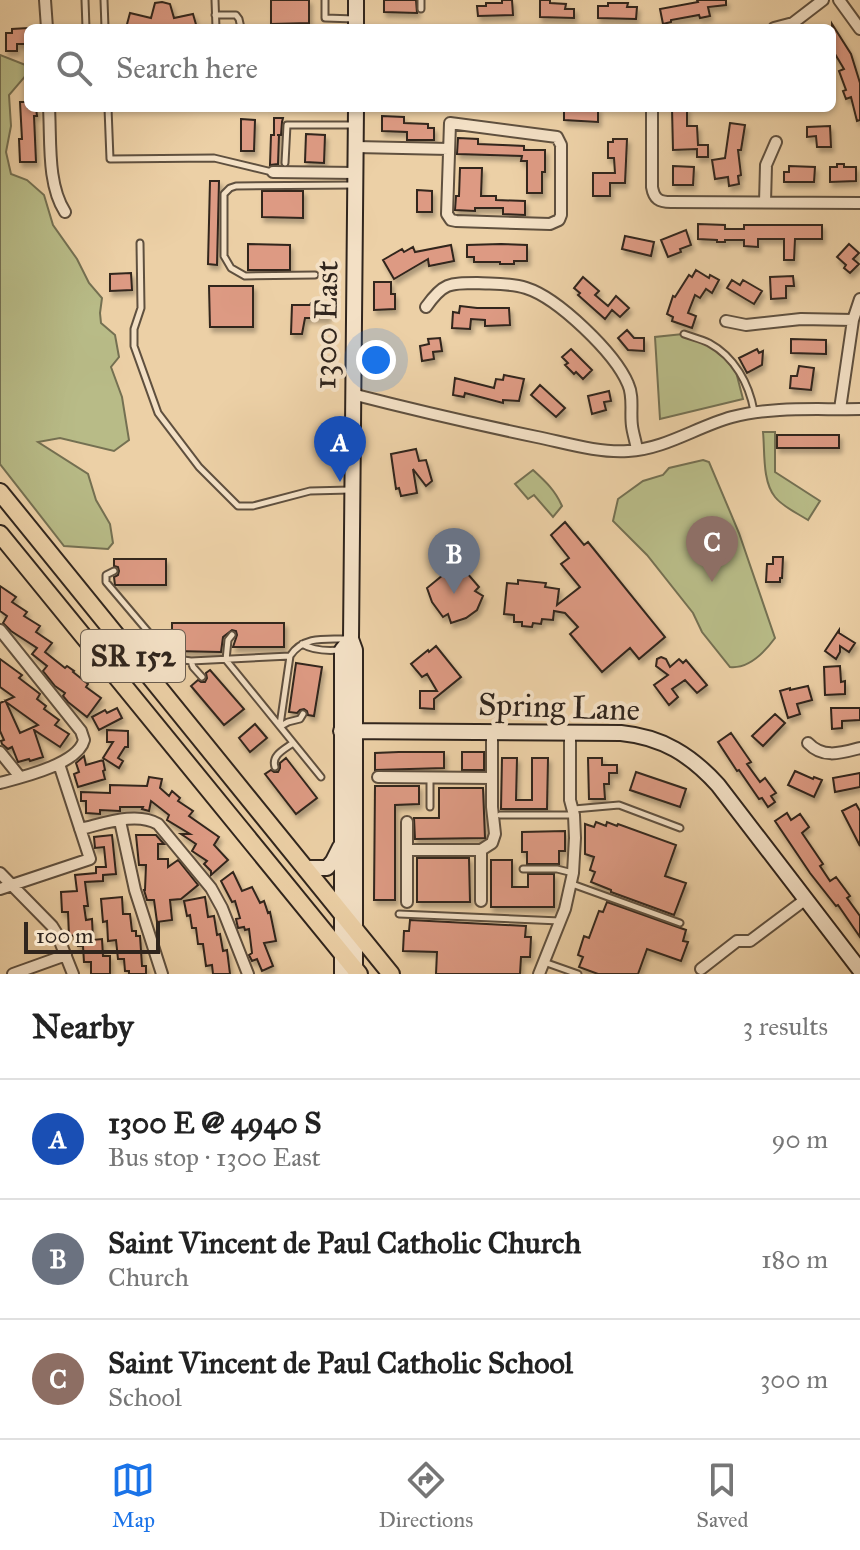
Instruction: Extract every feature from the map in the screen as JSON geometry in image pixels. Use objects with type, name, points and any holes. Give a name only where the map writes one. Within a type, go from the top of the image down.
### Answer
[{"type":"main road","points":[[356,0],[356,24]]},
{"type":"main road","name":"1300 East","points":[[342,953],[342,843],[355,650],[346,644],[356,112]]},
{"type":"main road","name":"SR 152","points":[[0,492],[391,974]]},
{"type":"main road","name":"SR 152","points":[[0,534],[342,953],[353,973]]},
{"type":"main road","name":"1300 East","points":[[348,731],[355,929],[353,973]]},
{"type":"main road","name":"Spring Lane","points":[[348,731],[621,733],[668,745],[702,768],[726,794],[860,970]]},
{"type":"main road","points":[[305,868],[327,868],[342,843]]},
{"type":"street","points":[[45,0],[47,24]]},
{"type":"street","points":[[789,24],[823,0]]},
{"type":"street","points":[[839,0],[860,29]]},
{"type":"street","points":[[49,112],[54,186],[65,212]]},
{"type":"street","points":[[652,112],[652,187],[655,197],[667,202],[860,203]]},
{"type":"street","points":[[450,123],[557,137],[561,145],[559,220],[550,224],[451,220],[447,214],[449,149],[450,123]]},
{"type":"street","points":[[765,202],[767,161],[776,142]]},
{"type":"street","points":[[356,147],[449,149]]},
{"type":"street","points":[[273,172],[356,179]]},
{"type":"street","points":[[426,307],[441,288],[454,283],[519,286],[553,302],[593,339],[628,382],[637,450]]},
{"type":"street","points":[[840,409],[853,320],[860,299]]},
{"type":"street","points":[[726,321],[746,325],[801,319],[853,320]]},
{"type":"street","points":[[352,394],[436,416],[588,448],[621,451],[668,442],[754,412],[860,409]]},
{"type":"street","points":[[0,630],[83,734],[83,745],[59,764],[0,783]]},
{"type":"street","points":[[407,850],[481,850],[490,846],[495,837],[492,731]]},
{"type":"street","points":[[539,974],[561,921],[572,879],[570,733]]},
{"type":"street","points":[[808,743],[824,754],[860,748]]},
{"type":"street","points":[[0,752],[20,777]]},
{"type":"street","points":[[0,889],[90,859],[59,764]]},
{"type":"street","points":[[378,777],[492,778]]},
{"type":"street","points":[[80,829],[144,818],[162,827],[211,888],[248,974]]},
{"type":"street","points":[[120,821],[139,904],[162,974]]},
{"type":"street","points":[[407,822],[407,902]]},
{"type":"street","points":[[481,850],[481,901]]},
{"type":"street","points":[[0,873],[52,926],[73,974]]},
{"type":"street","points":[[701,969],[737,941],[750,941],[806,899]]},
{"type":"street","points":[[13,974],[66,955]]},
{"type":"lane","points":[[85,0],[86,24]]},
{"type":"lane","points":[[104,0],[105,24]]},
{"type":"lane","points":[[215,0],[216,24]]},
{"type":"lane","points":[[325,0],[325,18],[356,24]]},
{"type":"lane","points":[[421,0],[421,9]]},
{"type":"lane","points":[[215,15],[236,15],[240,24]]},
{"type":"lane","points":[[108,112],[110,159],[214,158],[273,172]]},
{"type":"lane","points":[[285,163],[287,125],[356,125]]},
{"type":"lane","points":[[315,275],[245,276],[231,268],[224,256],[224,194],[236,186],[356,179]]},
{"type":"lane","points":[[140,243],[141,308],[134,329],[134,346],[158,413],[199,467],[238,506],[253,506],[310,491],[351,490]]},
{"type":"lane","points":[[684,334],[708,342],[725,354],[744,379],[754,412]]},
{"type":"lane","points":[[114,571],[106,575],[106,582],[167,654],[177,659],[290,656]]},
{"type":"lane","points":[[232,635],[228,640],[226,660],[321,777]]},
{"type":"lane","points":[[156,642],[172,638]]},
{"type":"lane","points":[[280,726],[290,656],[295,649],[318,639],[346,644]]},
{"type":"lane","points":[[302,644],[321,650],[346,644]]},
{"type":"lane","points":[[191,661],[202,677]]},
{"type":"lane","points":[[280,726],[300,719],[303,714]]},
{"type":"lane","points":[[275,767],[275,757],[293,743]]},
{"type":"lane","points":[[430,777],[430,807]]},
{"type":"lane","points":[[500,815],[573,812],[619,805],[680,828]]},
{"type":"lane","points":[[523,869],[557,869],[572,879],[680,923]]},
{"type":"lane","points":[[399,914],[561,921]]},
{"type":"lane","points":[[543,962],[578,974]]},
{"type":"green space","points":[[0,55],[24,64],[24,78],[9,95],[11,126],[6,152],[11,174],[27,180],[44,195],[53,225],[77,259],[89,283],[102,298],[101,323],[115,335],[119,357],[111,367],[122,397],[129,440],[114,451],[60,438],[38,442],[88,474],[96,500],[110,524],[113,543],[108,549],[64,546],[0,464]]},
{"type":"green space","points":[[683,334],[709,344],[735,368],[743,399],[660,419],[655,337]]},
{"type":"green space","points":[[763,432],[775,432],[775,472],[820,501],[808,520],[782,504],[771,490],[766,474]]},
{"type":"green space","points":[[703,460],[709,462],[739,533],[775,638],[756,659],[737,667],[730,667],[702,632],[693,613],[647,555],[613,521],[618,499],[643,481],[663,475],[669,468]]},
{"type":"green space","points":[[533,470],[553,490],[562,506],[553,517],[534,495],[528,499],[515,484]]},
{"type":"building","points":[[271,0],[309,0],[309,23],[271,24]]},
{"type":"building","points":[[384,0],[416,0],[417,13],[384,12]]},
{"type":"building","points":[[502,0],[512,0],[513,15],[478,16],[477,6],[502,3]]},
{"type":"building","points":[[540,0],[566,4],[565,9],[574,9],[574,18],[540,17]]},
{"type":"building","points":[[697,0],[726,0],[726,5],[708,7],[710,16],[700,18],[699,15],[663,24],[660,9]]},
{"type":"building","points":[[155,3],[170,4],[174,18],[193,14],[196,24],[127,24],[130,13],[151,18]]},
{"type":"building","points":[[608,3],[628,3],[627,7],[637,7],[636,19],[598,18],[598,6],[608,6]]},
{"type":"building","points":[[24,28],[24,44],[17,44],[17,51],[6,51],[6,33],[12,33],[12,29]]},
{"type":"building","points":[[836,30],[851,54],[860,83],[860,120],[857,121],[851,97],[846,99],[843,91],[846,90],[839,71],[844,69],[836,56]]},
{"type":"building","points":[[20,102],[24,102],[24,112],[36,112],[37,116],[34,116],[36,162],[20,162],[19,139],[22,139]]},
{"type":"building","points":[[564,112],[598,112],[598,122],[564,120]]},
{"type":"building","points":[[672,112],[687,112],[687,126],[697,126],[698,145],[708,145],[708,157],[697,157],[697,149],[673,150]]},
{"type":"building","points":[[382,116],[404,117],[404,123],[428,124],[428,128],[434,128],[434,140],[407,140],[407,132],[382,131]]},
{"type":"building","points":[[274,118],[283,118],[278,164],[270,165],[271,135],[274,135]]},
{"type":"building","points":[[241,119],[255,120],[254,151],[241,151]]},
{"type":"building","points":[[730,123],[745,125],[741,150],[738,150],[739,184],[729,186],[728,177],[715,179],[712,160],[725,158]]},
{"type":"building","points":[[830,126],[831,147],[817,147],[816,136],[807,137],[807,127]]},
{"type":"building","points":[[306,134],[325,135],[324,163],[305,162]]},
{"type":"building","points":[[458,138],[478,139],[478,144],[545,150],[542,193],[527,193],[527,161],[521,161],[522,156],[457,154]]},
{"type":"building","points":[[613,139],[627,139],[625,183],[610,183],[610,196],[593,196],[593,173],[615,173],[614,158],[608,158],[608,142],[613,142]]},
{"type":"building","points":[[837,164],[856,167],[856,181],[830,182],[830,167],[837,167]]},
{"type":"building","points":[[673,166],[694,167],[693,185],[673,185]]},
{"type":"building","points":[[789,166],[815,167],[814,182],[784,182],[784,172],[789,172]]},
{"type":"building","points":[[460,168],[482,168],[481,196],[525,201],[525,215],[503,214],[503,208],[455,210]]},
{"type":"building","points":[[210,181],[219,181],[217,265],[208,264]]},
{"type":"building","points":[[417,190],[432,191],[432,212],[417,212]]},
{"type":"building","points":[[262,191],[303,191],[303,218],[262,217]]},
{"type":"building","points":[[698,224],[725,225],[725,229],[744,229],[744,225],[822,225],[822,239],[795,239],[794,260],[784,260],[784,239],[758,239],[758,247],[744,246],[744,240],[717,242],[698,239]]},
{"type":"building","points":[[686,230],[691,245],[668,257],[661,240]]},
{"type":"building","points":[[625,236],[654,242],[651,256],[622,249]]},
{"type":"building","points":[[248,244],[290,245],[290,270],[248,270]]},
{"type":"building","points":[[849,244],[859,253],[853,259],[859,264],[850,273],[837,257]]},
{"type":"building","points":[[451,245],[454,261],[429,266],[428,259],[394,279],[383,260],[402,249],[404,252],[413,247],[415,252]]},
{"type":"building","points":[[467,245],[527,245],[527,261],[500,264],[474,262],[474,257],[467,257]]},
{"type":"building","points":[[696,270],[719,280],[712,293],[706,289],[700,298],[695,295],[688,313],[696,316],[692,328],[672,321],[673,317],[667,314],[673,296]]},
{"type":"building","points":[[131,273],[132,290],[110,291],[110,274]]},
{"type":"building","points":[[793,276],[794,286],[786,286],[786,298],[771,299],[770,277]]},
{"type":"building","points":[[583,277],[599,291],[595,295],[608,306],[616,296],[629,308],[620,317],[612,310],[605,319],[574,288]]},
{"type":"building","points":[[732,280],[740,285],[743,280],[762,291],[754,304],[727,288]]},
{"type":"building","points":[[374,282],[391,282],[395,309],[374,310]]},
{"type":"building","points":[[209,286],[253,286],[253,327],[210,327]]},
{"type":"building","points":[[329,303],[328,318],[305,318],[302,334],[291,334],[292,305]]},
{"type":"building","points":[[460,306],[509,308],[510,325],[485,326],[485,320],[471,319],[470,329],[452,328],[453,312],[459,313]]},
{"type":"building","points":[[627,330],[634,338],[644,338],[644,351],[628,350],[618,338]]},
{"type":"building","points":[[440,338],[442,351],[433,352],[434,359],[422,361],[420,346],[429,344],[428,339]]},
{"type":"building","points":[[791,339],[826,340],[826,354],[791,353]]},
{"type":"building","points":[[571,349],[592,370],[583,379],[565,365],[568,363],[562,357]]},
{"type":"building","points":[[757,349],[759,353],[763,351],[762,365],[747,373],[739,358]]},
{"type":"building","points":[[799,366],[814,368],[811,390],[790,388],[791,376],[797,376]]},
{"type":"building","points":[[504,375],[524,379],[519,401],[503,400],[503,403],[465,393],[464,397],[453,395],[455,378],[494,388],[496,379],[503,380]]},
{"type":"building","points":[[540,385],[565,408],[556,417],[531,395]]},
{"type":"building","points":[[609,391],[611,401],[604,402],[606,410],[592,414],[588,396]]},
{"type":"building","points":[[777,435],[839,435],[839,448],[777,448]]},
{"type":"building","points":[[416,449],[419,461],[426,460],[432,481],[426,486],[413,469],[417,493],[401,496],[399,488],[396,489],[391,454]]},
{"type":"building","points":[[565,522],[584,545],[588,542],[665,637],[639,659],[630,648],[602,672],[570,634],[578,627],[565,613],[554,611],[553,620],[542,619],[541,624],[533,623],[532,627],[514,622],[514,615],[504,614],[507,583],[518,584],[518,580],[546,583],[545,587],[559,589],[557,605],[580,587],[561,564],[569,558],[551,535]]},
{"type":"building","points":[[773,557],[783,557],[782,578],[780,582],[766,582],[767,564],[773,564]]},
{"type":"building","points":[[114,559],[166,559],[166,585],[115,585],[114,577],[119,571],[114,566]]},
{"type":"building","points":[[454,566],[467,573],[479,587],[475,591],[483,596],[477,610],[451,623],[448,614],[443,617],[432,602],[427,588]]},
{"type":"building","points":[[0,586],[16,597],[12,602],[27,612],[24,616],[40,626],[36,632],[52,643],[45,652],[65,668],[67,666],[74,671],[88,684],[86,687],[101,698],[87,717],[68,702],[63,696],[65,693],[43,671],[47,666],[32,654],[37,648],[3,623],[7,616],[0,611]]},
{"type":"building","points":[[172,623],[284,623],[284,647],[233,647],[237,635],[232,630],[223,637],[221,652],[174,651],[172,644],[177,637],[172,632]]},
{"type":"building","points":[[839,630],[855,643],[849,652],[840,646],[836,659],[825,651]]},
{"type":"building","points":[[436,646],[461,677],[434,699],[434,709],[420,708],[420,691],[437,691],[427,674],[422,677],[411,664]]},
{"type":"building","points":[[661,657],[670,667],[679,659],[683,663],[686,660],[707,685],[697,693],[685,680],[672,689],[678,697],[669,705],[654,685],[668,675],[656,666],[657,659]]},
{"type":"building","points":[[0,659],[22,675],[19,678],[40,694],[37,699],[46,706],[44,709],[59,720],[55,725],[69,734],[60,747],[34,730],[43,757],[18,762],[12,747],[8,749],[1,741],[4,740],[0,731],[0,703],[14,697],[0,687]],"holes":[[[6,702],[38,725],[20,733]]]},
{"type":"building","points":[[296,663],[322,667],[314,716],[308,715],[304,709],[297,713],[289,712]]},
{"type":"building","points":[[840,666],[845,694],[825,695],[824,667]]},
{"type":"building","points":[[210,670],[244,709],[224,725],[191,686],[198,680],[205,682],[206,673]]},
{"type":"building","points":[[808,686],[812,700],[797,704],[800,714],[788,718],[780,691]]},
{"type":"building","points":[[117,708],[122,718],[99,730],[92,717]]},
{"type":"building","points":[[831,708],[860,708],[860,720],[842,721],[842,728],[832,729]]},
{"type":"building","points":[[775,714],[785,723],[763,746],[752,736]]},
{"type":"building","points":[[255,724],[267,738],[250,752],[239,738]]},
{"type":"building","points":[[107,730],[128,731],[128,747],[118,758],[123,761],[119,768],[103,758],[113,742],[107,742]]},
{"type":"building","points":[[731,733],[751,762],[747,764],[760,782],[765,778],[776,793],[771,796],[775,802],[768,807],[737,771],[718,742]]},
{"type":"building","points":[[444,752],[444,768],[375,770],[375,753]]},
{"type":"building","points":[[462,752],[484,752],[484,770],[462,770]]},
{"type":"building","points":[[84,756],[86,765],[103,760],[105,779],[78,787],[74,774],[79,772],[76,763]]},
{"type":"building","points":[[286,758],[317,798],[296,814],[265,774],[271,770],[278,772],[280,763]]},
{"type":"building","points":[[502,758],[517,758],[516,800],[532,800],[532,758],[548,758],[547,809],[501,809]]},
{"type":"building","points":[[588,758],[602,758],[602,765],[617,765],[617,773],[609,773],[609,784],[604,784],[605,799],[589,799]]},
{"type":"building","points":[[795,771],[822,780],[814,797],[788,785]]},
{"type":"building","points":[[636,772],[686,789],[680,807],[630,790]]},
{"type":"building","points":[[860,773],[860,787],[835,792],[833,778]]},
{"type":"building","points":[[149,777],[162,779],[160,788],[169,796],[172,791],[180,798],[178,801],[193,811],[189,816],[219,837],[214,845],[228,860],[211,875],[204,864],[207,861],[192,851],[196,844],[181,834],[190,834],[167,820],[169,815],[151,801],[149,811],[143,807],[120,807],[120,811],[86,813],[86,801],[81,801],[81,792],[110,793],[110,785],[147,786]]},
{"type":"building","points":[[375,786],[419,786],[419,804],[395,805],[395,900],[374,900]]},
{"type":"building","points":[[439,788],[483,788],[485,838],[415,839],[414,818],[439,818]]},
{"type":"building","points":[[856,804],[860,811],[860,846],[842,811]]},
{"type":"building","points":[[787,813],[791,820],[800,814],[809,827],[802,833],[823,864],[820,866],[830,881],[836,877],[850,896],[847,898],[860,916],[860,937],[810,873],[775,821]]},
{"type":"building","points":[[596,822],[606,826],[607,822],[618,824],[676,845],[665,876],[686,883],[674,915],[591,882],[595,872],[590,870],[594,857],[585,854],[585,824],[594,827]]},
{"type":"building","points":[[565,831],[565,851],[559,851],[559,864],[527,864],[527,852],[522,852],[522,832]]},
{"type":"building","points":[[112,835],[116,874],[103,875],[103,881],[85,882],[86,920],[92,919],[93,940],[102,939],[103,956],[110,956],[110,974],[91,974],[91,962],[84,962],[83,946],[78,946],[77,935],[69,936],[68,912],[62,912],[61,892],[77,891],[75,875],[96,873],[96,867],[106,867],[104,847],[95,848],[94,837]]},
{"type":"building","points":[[136,835],[156,835],[164,844],[158,844],[158,859],[168,859],[168,867],[178,860],[198,885],[181,899],[170,900],[172,920],[157,922],[154,900],[147,900],[144,890],[146,865],[139,865]]},
{"type":"building","points":[[417,858],[469,858],[470,902],[417,902]]},
{"type":"building","points":[[491,860],[512,860],[512,887],[528,887],[528,874],[554,874],[554,907],[491,907]]},
{"type":"building","points":[[233,872],[242,891],[252,887],[260,903],[264,901],[270,912],[276,941],[264,943],[273,966],[262,971],[257,959],[252,961],[249,955],[252,953],[249,929],[238,928],[236,919],[240,918],[235,901],[232,902],[221,881]]},
{"type":"building","points":[[122,897],[123,914],[130,914],[132,931],[140,936],[142,966],[146,966],[146,974],[129,974],[125,971],[124,959],[118,959],[116,940],[108,941],[101,899]]},
{"type":"building","points":[[205,897],[208,917],[214,916],[223,951],[227,950],[230,974],[213,974],[212,965],[206,966],[203,944],[198,944],[196,928],[192,928],[190,915],[187,916],[184,901]]},
{"type":"building","points":[[607,902],[686,930],[683,941],[688,942],[681,961],[647,949],[638,974],[598,974],[579,967],[583,957],[578,955],[584,936],[589,938],[599,911],[603,912]]},
{"type":"building","points":[[410,920],[526,926],[525,937],[531,937],[530,957],[521,957],[520,974],[436,974],[437,952],[403,951],[404,931],[409,931]]},
{"type":"place","name":"1300 E @ 4940 S","points":[[340,482]]},
{"type":"place","name":"Saint Vincent de Paul Catholic School","points":[[712,582]]},
{"type":"place","name":"Saint Vincent de Paul Catholic Church","points":[[454,594]]}]
